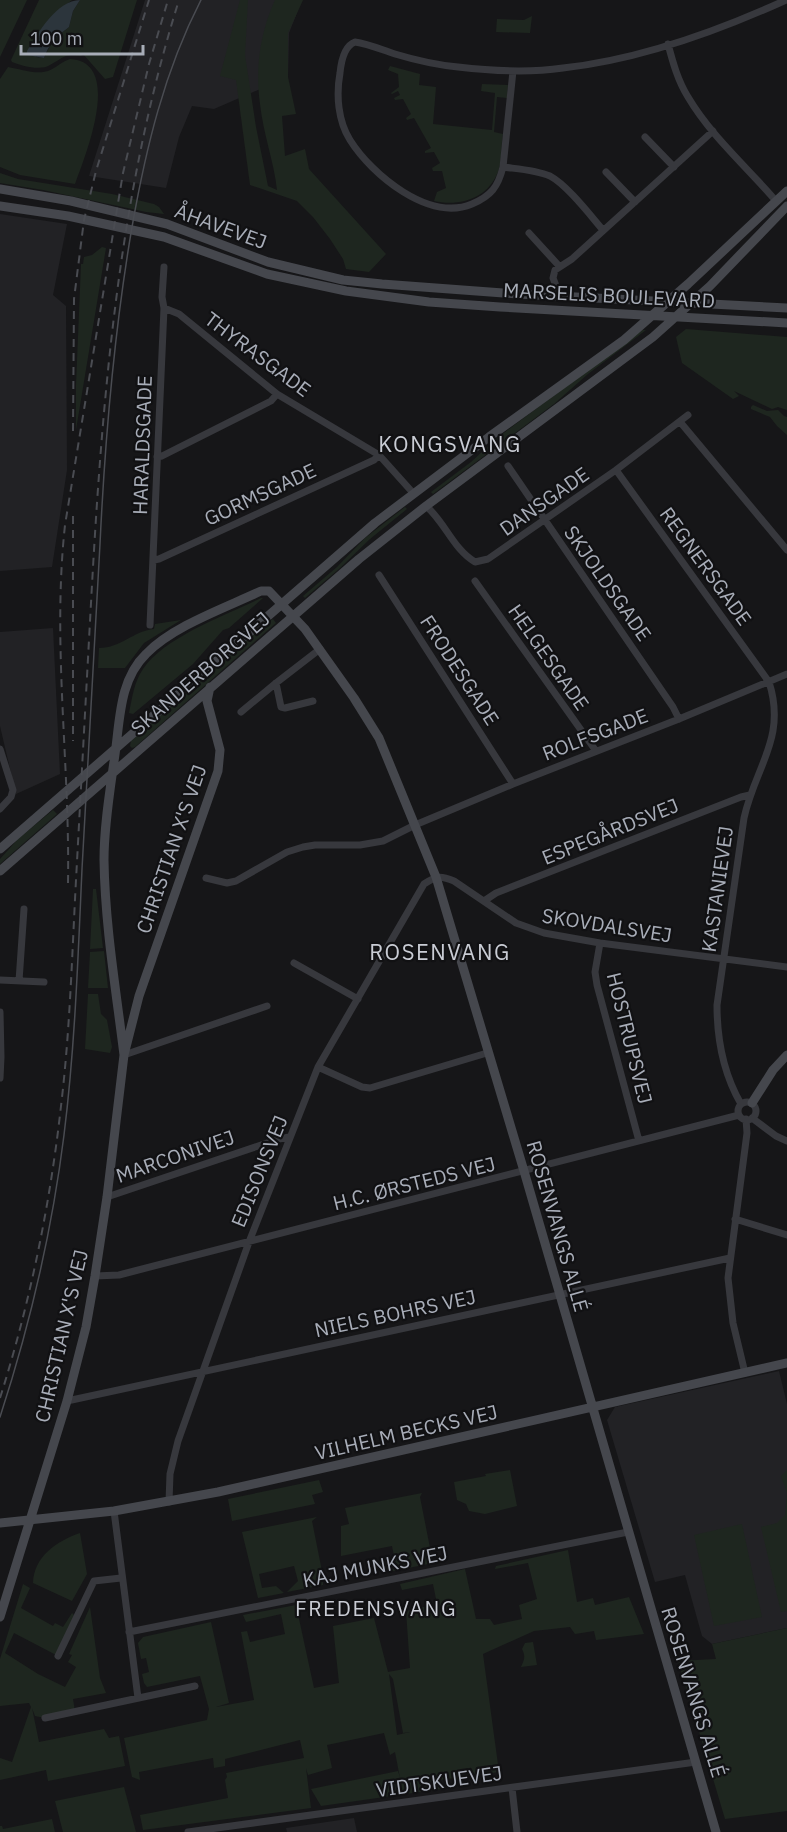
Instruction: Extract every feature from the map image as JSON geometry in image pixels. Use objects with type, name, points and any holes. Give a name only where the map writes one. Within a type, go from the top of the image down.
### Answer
[{"type":"street","points":[[513,71],[500,181],[480,200],[454,208],[438,207],[423,202],[391,184],[361,155],[349,139],[341,120],[338,103],[340,70],[347,48],[355,42],[428,62],[456,67],[513,71],[562,69],[613,59],[668,44],[713,30],[786,0]]},
{"type":"street","points":[[668,44],[676,71],[688,98],[713,131],[776,201]]},
{"type":"street","points":[[560,296],[553,278],[555,270],[572,259],[713,131]]},
{"type":"street","points":[[645,137],[674,167]]},
{"type":"street","points":[[503,167],[539,173],[561,183],[603,230]]},
{"type":"street","points":[[606,172],[635,202]]},
{"type":"street","name":"ÅHAVEVEJ","points":[[0,189],[62,199],[167,224],[268,262],[293,269],[343,279],[430,288]]},
{"type":"street","name":"SKANDERBORGVEJ","points":[[0,849],[375,523],[624,340],[669,302],[787,191]]},
{"type":"street","name":"ÅHAVEVEJ","points":[[0,206],[68,216],[164,237],[267,274],[291,280],[346,291],[429,302]]},
{"type":"street","name":"SKANDERBORGVEJ","points":[[0,872],[359,559],[426,506],[648,341],[710,286],[787,206]]},
{"type":"street","points":[[529,233],[560,267]]},
{"type":"street","name":"HARALDSGADE","points":[[150,625],[165,267]]},
{"type":"street","name":"MARSELIS BOULEVARD","points":[[430,288],[787,308]]},
{"type":"street","name":"MARSELIS BOULEVARD","points":[[429,302],[651,317],[787,323]]},
{"type":"street","name":"THYRASGADE","points":[[164,308],[179,314],[277,394],[380,455],[414,494]]},
{"type":"street","points":[[157,456],[162,456],[271,401],[277,394]]},
{"type":"street","name":"DANSGADE","points":[[426,506],[435,513],[463,554],[475,562],[488,559],[616,470],[681,423],[688,415]]},
{"type":"street","points":[[681,423],[787,550]]},
{"type":"street","name":"GORMSGADE","points":[[154,560],[170,555],[374,460],[380,455]]},
{"type":"street","name":"SKJOLDSGADE","points":[[508,466],[674,707],[679,719]]},
{"type":"street","name":"REGNERSGADE","points":[[616,470],[769,682]]},
{"type":"street","points":[[414,494],[426,506]]},
{"type":"street","name":"FRODESGADE","points":[[379,575],[513,783]]},
{"type":"street","name":"HELGESGADE","points":[[475,581],[596,752]]},
{"type":"street","name":"CHRISTIAN X'S VEJ","points":[[123,1055],[107,913],[104,859],[119,716],[126,690],[133,671],[144,655],[161,641],[182,629],[261,591],[272,592],[282,603]]},
{"type":"street","name":"ROSENVANGS ALLÉ","points":[[282,603],[320,649],[379,738],[435,877],[524,1171],[716,1832]]},
{"type":"street","points":[[242,712],[276,682],[320,649]]},
{"type":"street","name":"ROLFSGADE","points":[[206,878],[227,883],[287,852],[315,845],[372,844],[383,841],[513,783],[679,719],[787,674]]},
{"type":"street","points":[[276,682],[281,707],[313,701]]},
{"type":"street","name":"KASTANIEVEJ","points":[[741,1104],[730,1085],[723,1063],[717,1025],[717,1005],[744,818],[750,795],[769,760],[779,726],[776,697],[769,682]]},
{"type":"street","name":"CHRISTIAN X'S VEJ","points":[[0,1617],[67,1401],[86,1327],[107,1197],[123,1055],[139,996],[218,771],[220,750],[207,701],[210,687]]},
{"type":"street","points":[[0,749],[13,790],[11,797],[0,809]]},
{"type":"street","name":"ESPEGÅRDSVEJ","points":[[484,901],[496,893],[750,795]]},
{"type":"street","name":"SKOVDALSVEJ","points":[[435,877],[454,881],[516,923],[544,933],[600,943],[787,967]]},
{"type":"street","name":"EDISONSVEJ","points":[[169,1502],[173,1459],[202,1373],[249,1242],[318,1067],[424,884],[435,877]]},
{"type":"street","points":[[19,981],[24,909]]},
{"type":"street","name":"HOSTRUPSVEJ","points":[[600,943],[595,972],[597,985],[639,1141]]},
{"type":"street","points":[[294,963],[358,999]]},
{"type":"street","points":[[0,980],[44,982]]},
{"type":"street","points":[[123,1055],[267,1006]]},
{"type":"street","points":[[0,1012],[0,1078]]},
{"type":"street","points":[[318,1067],[362,1087],[370,1088],[488,1053]]},
{"type":"street","points":[[752,1103],[764,1082],[787,1055]]},
{"type":"street","points":[[752,1103],[741,1104],[738,1109],[739,1115],[787,1141]]},
{"type":"street","points":[[745,1373],[733,1323],[728,1278],[749,1119],[756,1111],[752,1103]]},
{"type":"street","name":"H.C. ØRSTEDS VEJ","points":[[95,1276],[119,1275],[739,1115]]},
{"type":"street","name":"MARCONIVEJ","points":[[107,1197],[289,1137]]},
{"type":"street","points":[[735,1219],[787,1235]]},
{"type":"street","name":"NIELS BOHRS VEJ","points":[[67,1401],[730,1258]]},
{"type":"street","name":"VILHELM BECKS VEJ","points":[[0,1523],[114,1511],[169,1502],[787,1363]]},
{"type":"street","points":[[114,1511],[138,1698]]},
{"type":"street","name":"KAJ MUNKS VEJ","points":[[129,1632],[628,1532]]},
{"type":"street","points":[[58,1656],[94,1581],[122,1578]]},
{"type":"street","points":[[45,1718],[195,1686]]},
{"type":"street","name":"VIDTSKUEVEJ","points":[[188,1832],[696,1762]]},
{"type":"street","points":[[512,1788],[517,1832]]},
{"type":"shaded area","points":[[0,0],[27,0],[0,57]]},
{"type":"shaded area","points":[[39,0],[72,0],[48,20],[36,57],[44,58],[54,41],[69,27],[73,11],[80,0],[137,0],[113,77],[105,79],[83,54],[61,58],[42,68],[12,62]]},
{"type":"shaded area","points":[[80,0],[73,11],[69,27],[54,41],[44,58],[27,55],[37,35],[56,11],[72,1]]},
{"type":"shaded area","points":[[145,0],[302,0],[289,33],[288,77],[214,109],[192,106],[179,137],[166,188],[89,176]]},
{"type":"shaded area","points":[[240,0],[248,0],[245,55],[256,127],[268,186],[277,190],[260,104],[258,77],[260,51],[275,0],[303,0],[288,33],[288,77],[296,114],[282,116],[285,156],[305,149],[309,169],[386,254],[369,272],[346,269],[343,259],[330,239],[297,201],[250,185],[236,80],[220,76]]},
{"type":"shaded area","points":[[532,16],[530,33],[496,32],[497,19],[524,20]]},
{"type":"shaded area","points":[[70,59],[86,64],[95,76],[98,92],[97,112],[92,133],[75,184],[20,175],[0,167],[0,79],[8,67],[43,72]]},
{"type":"shaded area","points":[[390,66],[420,74],[419,85],[436,87],[433,124],[492,130],[495,93],[481,91],[482,84],[508,85],[507,98],[497,97],[494,132],[503,134],[498,172],[493,181],[480,194],[454,203],[434,201],[437,192],[446,188],[442,171],[433,171],[432,168],[440,163],[434,152],[425,153],[431,148],[414,118],[407,120],[406,118],[411,114],[403,99],[395,100],[394,98],[400,95],[398,91],[391,93],[399,87],[398,74],[388,70]]},
{"type":"shaded area","points":[[0,173],[18,179],[112,194],[154,204],[164,214],[0,183]]},
{"type":"shaded area","points":[[0,214],[67,224],[53,295],[66,306],[67,470],[52,567],[0,571]]},
{"type":"shaded area","points":[[102,247],[106,248],[76,430],[81,264],[83,264],[84,257],[92,255]]},
{"type":"shaded area","points":[[686,329],[787,337],[787,410],[778,407],[772,409],[734,391],[739,396],[733,399],[682,363],[676,337]]},
{"type":"shaded area","points":[[642,330],[646,330],[588,374],[554,404],[433,494],[431,492],[471,462],[497,438]]},
{"type":"shaded area","points":[[753,405],[767,411],[778,410],[787,417],[787,435],[770,417],[751,409]]},
{"type":"shaded area","points":[[405,507],[407,509],[370,539],[339,569],[305,598],[303,596],[337,567],[365,538]]},
{"type":"shaded area","points":[[263,598],[229,628],[223,630],[193,664],[133,714],[129,713],[137,679],[153,657],[180,637]]},
{"type":"shaded area","points":[[273,619],[276,623],[135,747],[130,746],[131,741]]},
{"type":"shaded area","points":[[181,620],[144,643],[125,668],[98,668],[99,648],[114,645],[154,629],[155,624]]},
{"type":"shaded area","points":[[53,628],[60,774],[16,794],[0,726],[0,632]]},
{"type":"shaded area","points":[[53,810],[57,814],[0,864],[0,859],[18,839]]},
{"type":"shaded area","points":[[93,889],[96,889],[103,948],[90,949]]},
{"type":"shaded area","points":[[104,951],[108,988],[88,988],[90,952]]},
{"type":"shaded area","points":[[88,994],[98,994],[101,1014],[107,1020],[112,1047],[110,1053],[85,1049]]},
{"type":"shaded area","points":[[779,1371],[787,1404],[787,1628],[712,1644],[702,1636],[685,1575],[655,1582],[607,1420],[615,1407]]},
{"type":"shaded area","points":[[510,1470],[517,1506],[485,1514],[469,1511],[466,1504],[457,1500],[454,1482]]},
{"type":"shaded area","points":[[787,1470],[787,1493],[781,1476]]},
{"type":"shaded area","points":[[319,1480],[323,1492],[312,1495],[315,1504],[232,1521],[228,1499]]},
{"type":"shaded area","points":[[422,1493],[420,1497],[433,1563],[384,1573],[382,1562],[395,1561],[392,1546],[341,1556],[341,1526],[349,1524],[345,1508]]},
{"type":"shaded area","points":[[787,1493],[787,1611],[781,1612],[761,1527],[777,1523],[785,1515]]},
{"type":"shaded area","points":[[317,1517],[312,1521],[323,1585],[287,1592],[298,1581],[294,1566],[259,1574],[262,1588],[276,1586],[284,1593],[258,1598],[242,1532]]},
{"type":"shaded area","points":[[742,1524],[762,1617],[714,1626],[694,1535]]},
{"type":"shaded area","points":[[80,1533],[87,1574],[72,1601],[33,1583],[34,1573],[42,1557],[55,1545]]},
{"type":"shaded area","points":[[568,1550],[577,1602],[593,1598],[595,1605],[629,1597],[644,1634],[596,1640],[594,1631],[575,1634],[570,1627],[534,1631],[483,1654],[499,1772],[440,1780],[441,1789],[321,1806],[311,1789],[398,1771],[400,1778],[395,1752],[390,1755],[384,1733],[327,1745],[332,1768],[308,1775],[306,1768],[311,1808],[143,1830],[140,1815],[228,1798],[226,1773],[304,1758],[300,1740],[225,1759],[225,1766],[214,1768],[213,1758],[139,1772],[140,1780],[132,1777],[124,1738],[207,1720],[209,1709],[200,1676],[147,1687],[142,1674],[149,1672],[146,1658],[141,1659],[138,1643],[143,1637],[211,1622],[229,1703],[216,1707],[254,1700],[241,1632],[247,1631],[250,1642],[285,1634],[281,1614],[246,1622],[243,1615],[296,1605],[314,1688],[339,1683],[333,1626],[374,1618],[388,1672],[410,1668],[406,1611],[437,1604],[433,1584],[402,1590],[400,1584],[465,1569],[476,1619],[490,1619],[494,1625],[522,1619],[519,1605],[537,1599],[528,1563],[495,1569],[496,1566]],"holes":[[[389,1674],[393,1679],[403,1733],[410,1732],[397,1735]]]},
{"type":"shaded area","points":[[23,1584],[30,1588],[21,1608],[53,1626],[55,1623],[63,1627],[72,1613],[74,1615],[58,1656],[14,1633],[5,1653],[38,1674],[65,1687],[76,1667],[68,1662],[72,1655],[69,1654],[90,1607],[100,1678],[106,1693],[73,1699],[75,1711],[45,1718],[35,1716],[32,1708],[39,1742],[104,1729],[109,1738],[119,1736],[125,1766],[48,1781],[46,1770],[0,1780],[0,1758],[12,1762],[31,1707],[29,1703],[0,1706],[0,1659]]},
{"type":"shaded area","points":[[787,1628],[787,1811],[725,1819],[678,1661],[716,1659],[712,1644]]},
{"type":"shaded area","points":[[533,1642],[537,1665],[521,1667],[524,1658],[522,1649],[525,1643]]},
{"type":"shaded area","points":[[124,1787],[136,1832],[63,1832],[55,1801]]},
{"type":"shaded area","points":[[354,1818],[357,1832],[287,1832],[286,1828]]},
{"type":"shaded area","points":[[52,1819],[55,1832],[0,1832],[0,1826],[3,1829]]},
{"type":"tram line","points":[[0,1417],[21,1348],[46,1242],[59,1171],[68,1102],[76,1002],[105,465],[115,345],[126,266],[150,139],[177,55],[201,0]]},
{"type":"railway","points":[[73,431],[74,299],[84,220],[96,171],[149,0]]},
{"type":"railway","points":[[68,883],[60,614],[65,525],[123,173],[149,64],[168,0]]},
{"type":"railway","points":[[0,1398],[21,1326],[38,1254],[51,1180],[64,1078],[95,527],[116,298],[141,148],[158,74],[179,0]]},
{"type":"railway","points":[[73,516],[73,741]]},
{"type":"district","name":"KONGSVANG","points":[[450,443]]},
{"type":"district","name":"ROSENVANG","points":[[440,951]]},
{"type":"district","name":"FREDENSVANG","points":[[376,1608]]}]
